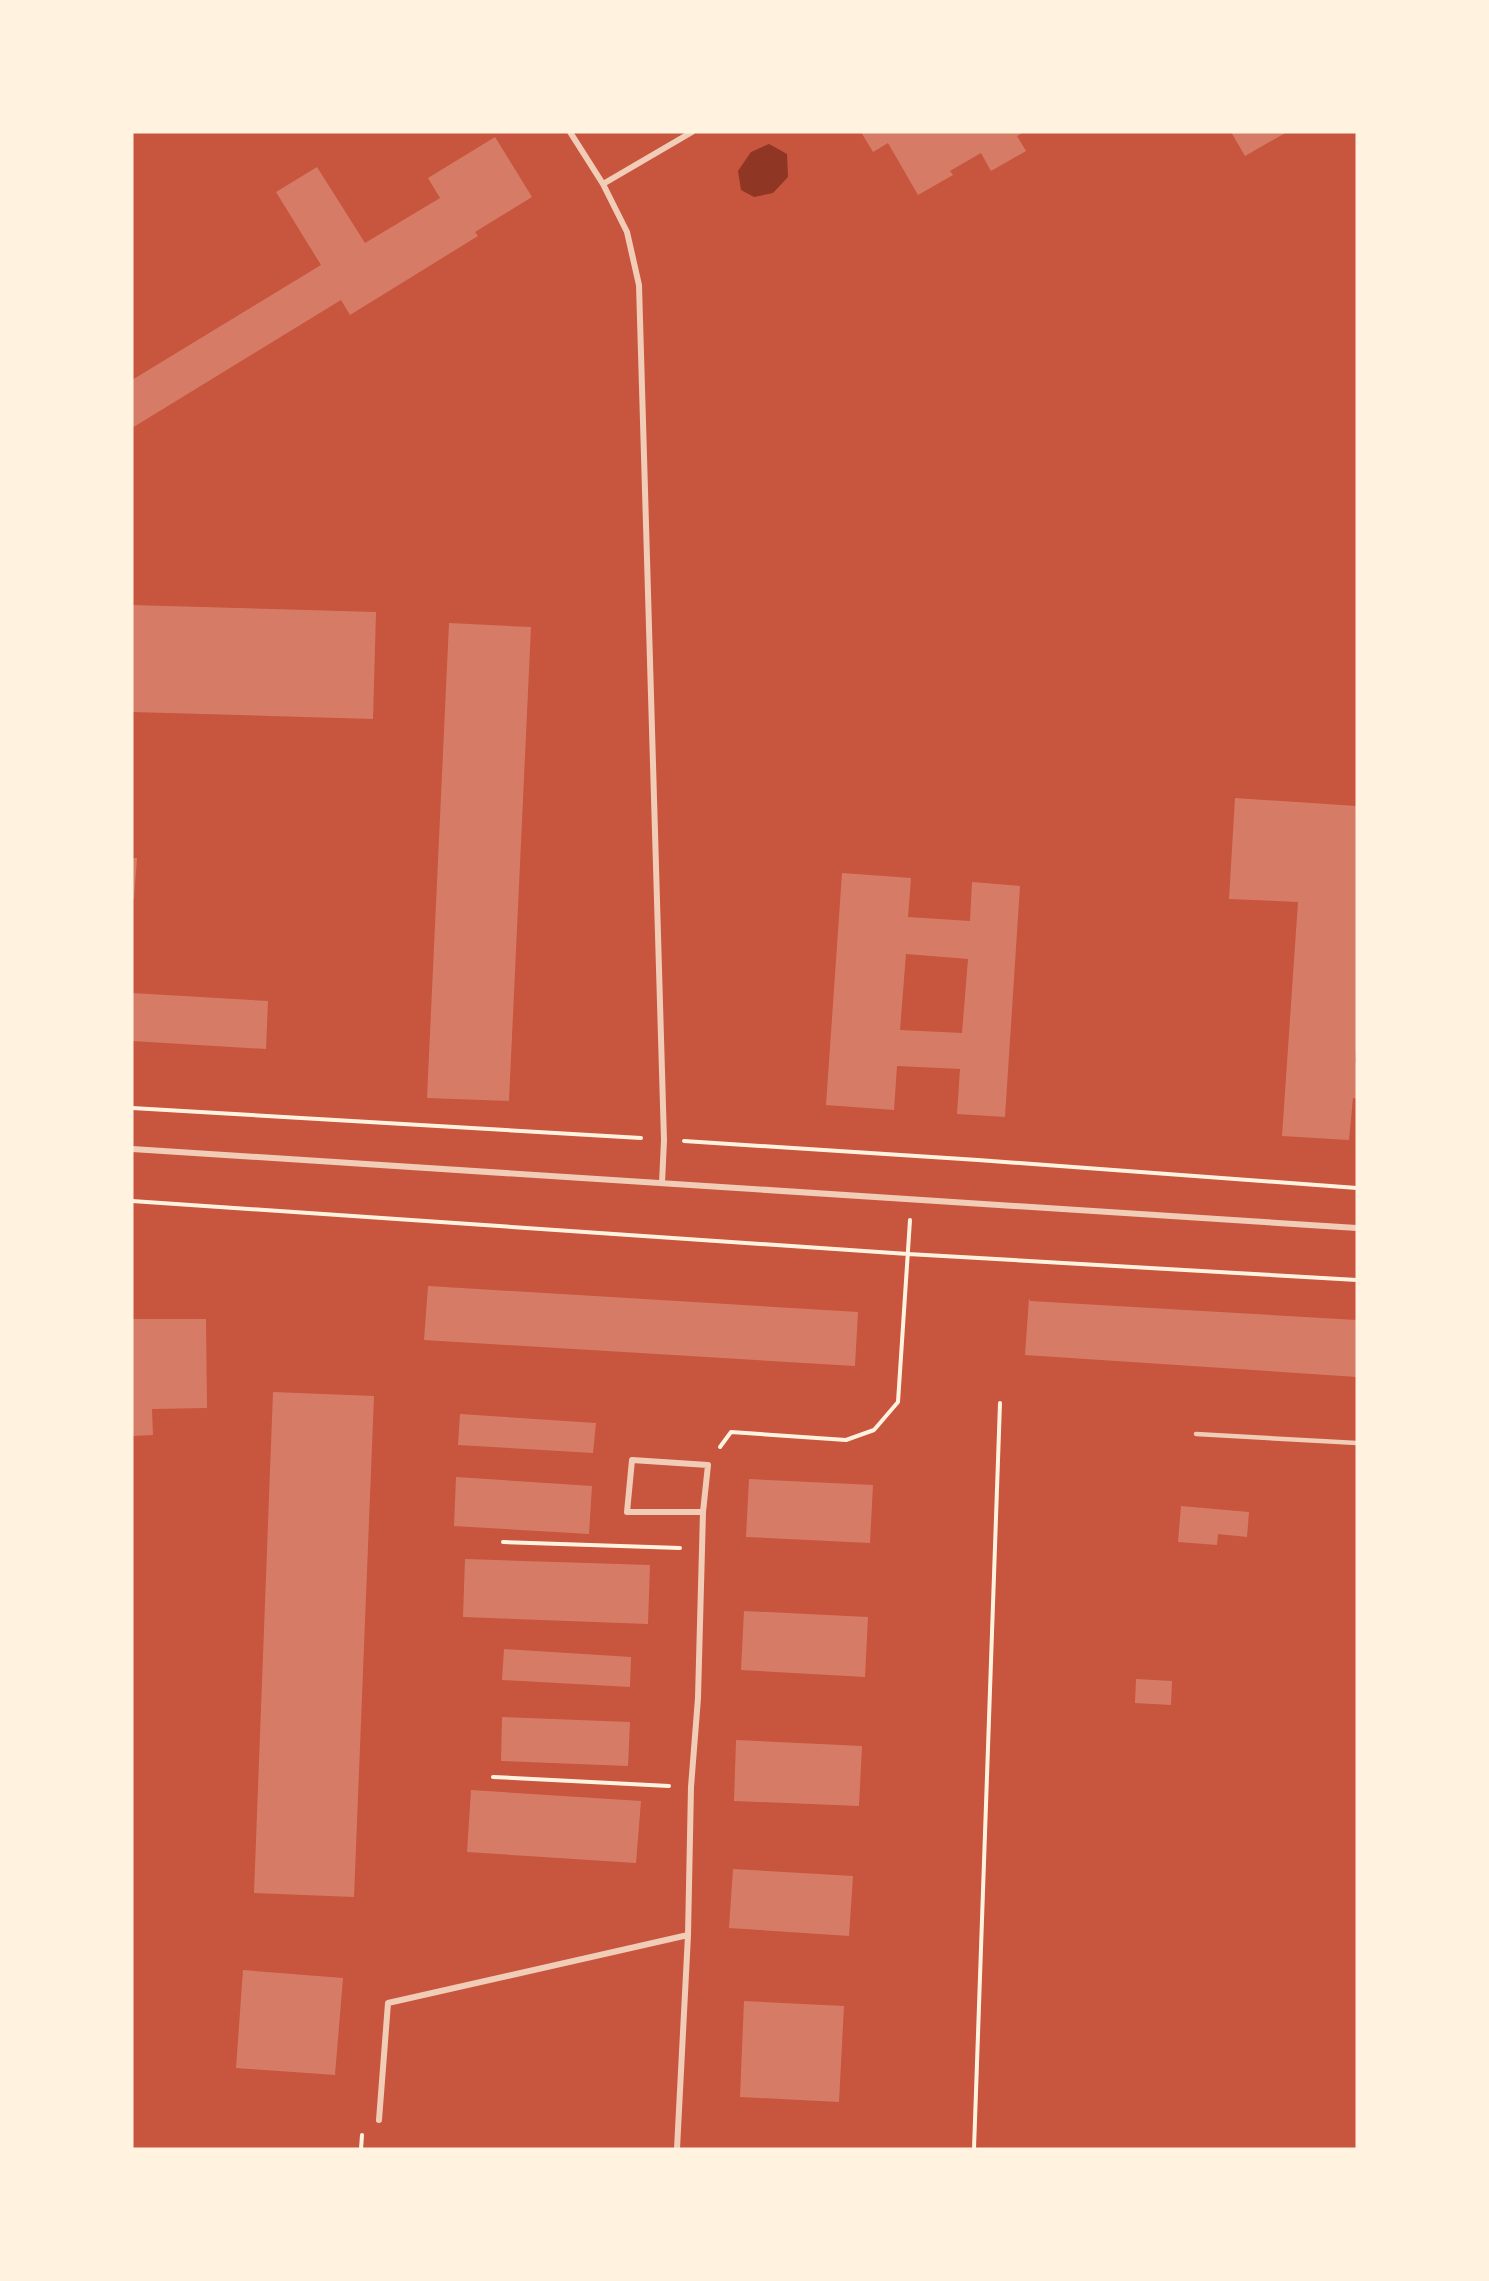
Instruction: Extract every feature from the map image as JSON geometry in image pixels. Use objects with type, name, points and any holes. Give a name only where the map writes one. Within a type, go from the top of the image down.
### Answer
[{"type":"street","points":[[570,132],[603,184],[627,232],[639,285],[664,1140],[662,1183]]},
{"type":"street","points":[[603,184],[692,132]]},
{"type":"street","points":[[132,1149],[1357,1228]]},
{"type":"street","points":[[677,2149],[688,1935],[691,1787],[698,1698],[703,1512],[708,1465],[632,1460],[627,1512],[703,1512]]},
{"type":"street","points":[[379,2120],[388,2003],[688,1935]]},
{"type":"lane","points":[[1196,1434],[1357,1443]]},
{"type":"path","points":[[132,1108],[978,1160],[1357,1188]]},
{"type":"path","points":[[708,1465],[731,1432],[846,1440],[874,1430],[898,1402],[910,1200]]},
{"type":"path","points":[[132,1201],[908,1254],[1357,1280]]},
{"type":"path","points":[[974,2149],[1000,1403]]},
{"type":"path","points":[[503,1542],[702,1549]]},
{"type":"path","points":[[493,1778],[691,1787]]},
{"type":"shaded area","points":[[769,144],[787,154],[788,177],[773,193],[754,197],[741,190],[738,171],[751,152]]},
{"type":"building","points":[[861,132],[1024,132],[1017,136],[1026,151],[991,171],[981,153],[950,171],[953,175],[918,195],[888,143],[873,152]]},
{"type":"building","points":[[1231,132],[1287,132],[1245,156]]},
{"type":"building","points":[[495,137],[532,197],[475,232],[478,236],[350,315],[341,300],[132,428],[132,380],[321,265],[276,192],[317,167],[365,243],[440,198],[428,178]]},
{"type":"building","points":[[132,605],[376,612],[373,719],[132,712]]},
{"type":"building","points":[[449,623],[531,627],[509,1101],[427,1098]]},
{"type":"building","points":[[1235,798],[1357,806],[1355,1062],[1357,1063],[1357,1099],[1353,1098],[1349,1140],[1282,1136],[1298,902],[1229,899]]},
{"type":"building","points":[[132,858],[137,858],[134,899],[132,899]]},
{"type":"building","points":[[842,873],[911,878],[908,917],[970,921],[972,882],[1020,886],[1005,1117],[957,1114],[960,1069],[897,1066],[894,1110],[826,1105]],"holes":[[[906,954],[968,959],[962,1033],[900,1030]]]},
{"type":"building","points":[[132,993],[268,1001],[266,1049],[132,1041]]},
{"type":"building","points":[[428,1286],[858,1312],[855,1366],[424,1340]]},
{"type":"building","points":[[1029,1298],[1030,1301],[1357,1320],[1357,1377],[1025,1355]]},
{"type":"building","points":[[132,1319],[206,1319],[207,1408],[152,1409],[153,1435],[132,1436]]},
{"type":"building","points":[[273,1392],[374,1396],[354,1897],[254,1893]]},
{"type":"building","points":[[460,1414],[596,1423],[593,1453],[458,1445]]},
{"type":"building","points":[[456,1477],[592,1486],[589,1534],[454,1526]]},
{"type":"building","points":[[749,1479],[873,1485],[870,1543],[746,1537]]},
{"type":"building","points":[[1181,1506],[1249,1512],[1247,1537],[1218,1534],[1217,1545],[1178,1542]]},
{"type":"building","points":[[465,1559],[650,1565],[648,1624],[463,1617]]},
{"type":"building","points":[[744,1611],[868,1617],[865,1677],[741,1670]]},
{"type":"building","points":[[504,1649],[631,1657],[630,1687],[502,1680]]},
{"type":"building","points":[[1136,1679],[1172,1681],[1171,1705],[1135,1703]]},
{"type":"building","points":[[502,1717],[630,1722],[628,1766],[501,1761]]},
{"type":"building","points":[[736,1740],[862,1746],[859,1806],[734,1801]]},
{"type":"building","points":[[471,1790],[641,1801],[636,1863],[467,1852]]},
{"type":"building","points":[[733,1869],[853,1876],[849,1936],[729,1928]]},
{"type":"building","points":[[243,1970],[343,1978],[335,2075],[236,2068]]},
{"type":"building","points":[[744,2001],[844,2006],[839,2102],[740,2097]]}]
